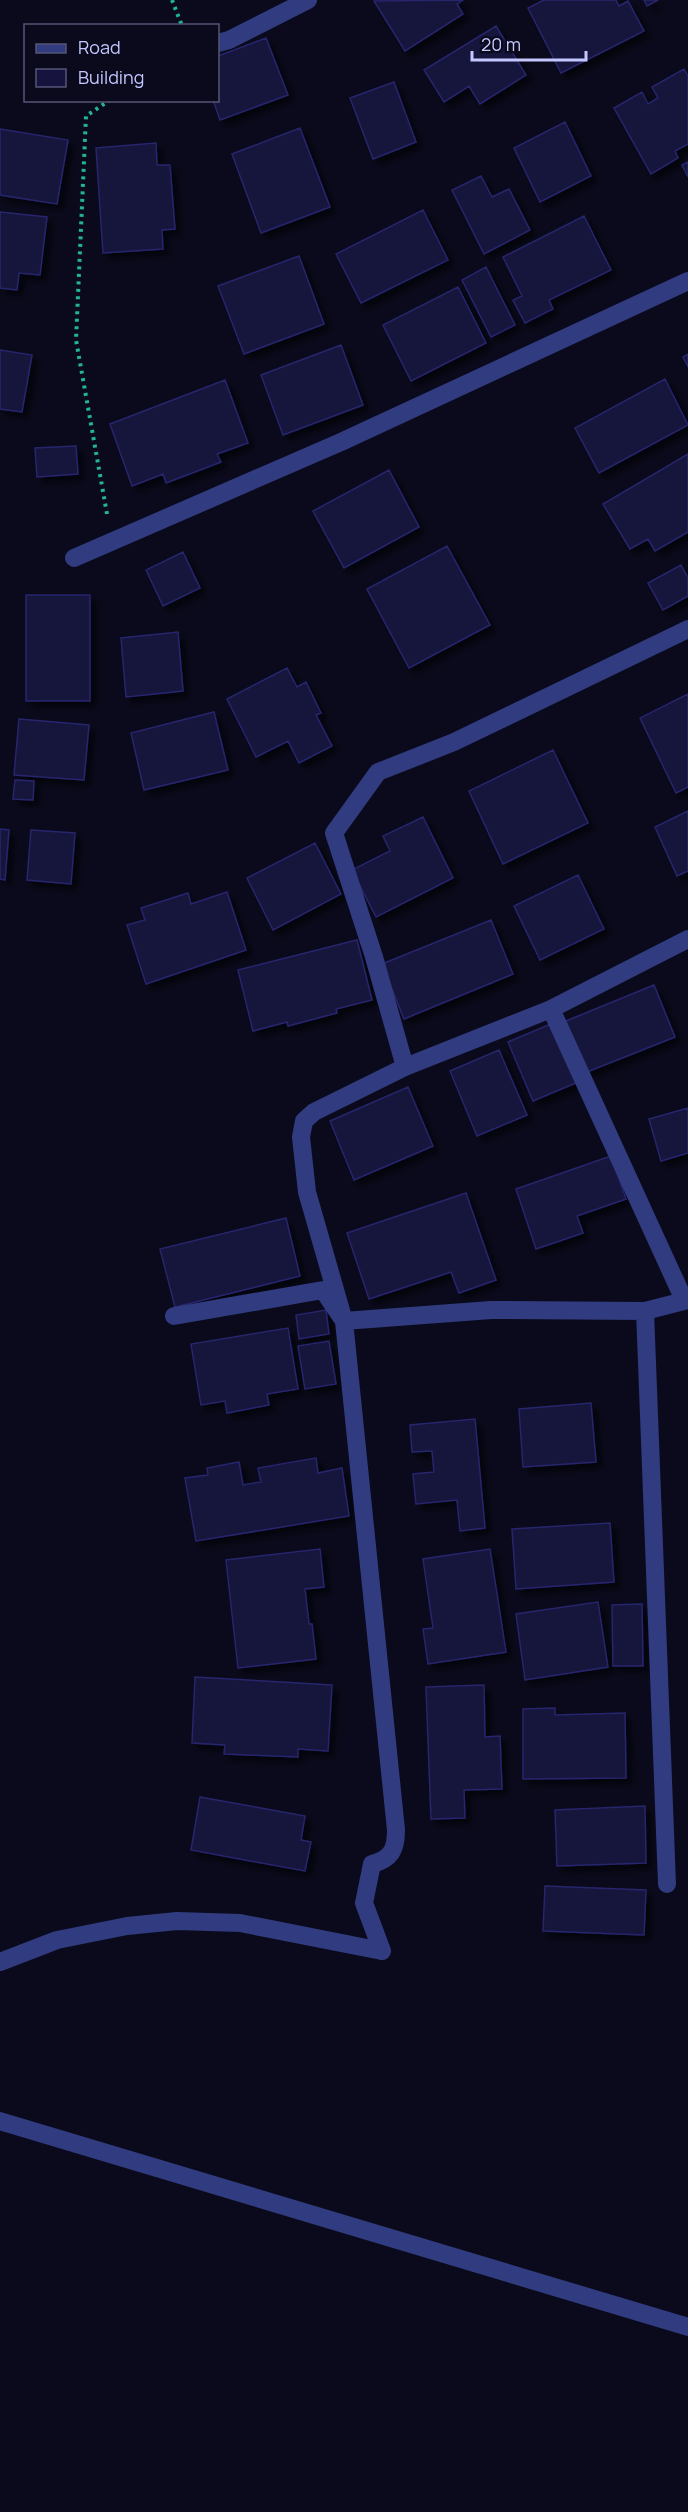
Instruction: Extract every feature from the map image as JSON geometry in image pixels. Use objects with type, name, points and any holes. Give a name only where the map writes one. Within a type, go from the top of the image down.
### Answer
[{"type":"street","points":[[219,43],[229,40],[308,0]]},
{"type":"street","points":[[74,558],[341,442],[688,281]]},
{"type":"street","points":[[405,1067],[374,957],[334,833],[378,772],[454,742],[688,629]]},
{"type":"street","points":[[0,1962],[57,1940],[127,1926],[177,1921],[240,1923],[382,1951],[364,1903],[372,1864],[390,1857],[395,1849],[396,1830],[344,1321],[307,1192],[302,1128],[304,1121],[309,1115],[405,1067],[551,1009],[688,939]]},
{"type":"street","points":[[344,1321],[491,1310],[645,1311],[686,1300],[551,1009]]},
{"type":"street","points":[[174,1316],[323,1290],[344,1321]]},
{"type":"street","points":[[645,1311],[668,1884]]},
{"type":"street","points":[[0,2121],[688,2327]]},
{"type":"path","points":[[172,0],[181,24]]},
{"type":"path","points":[[107,102],[86,116],[76,340],[112,541]]},
{"type":"building","points":[[463,0],[457,4],[463,14],[405,51],[374,1]]},
{"type":"building","points":[[544,0],[616,0],[619,6],[628,1],[644,31],[561,73],[528,8]]},
{"type":"building","points":[[644,0],[658,0],[647,6]]},
{"type":"building","points":[[496,26],[526,75],[480,104],[469,86],[444,102],[424,70]]},
{"type":"building","points":[[266,38],[288,95],[220,120],[214,102],[219,102],[219,56]]},
{"type":"building","points":[[684,69],[688,76],[688,144],[675,151],[678,158],[651,174],[614,108],[642,92],[648,104],[658,98],[652,87]]},
{"type":"building","points":[[394,82],[416,142],[373,159],[350,98]]},
{"type":"building","points":[[565,122],[591,176],[540,202],[514,148]]},
{"type":"building","points":[[300,128],[330,207],[261,233],[232,154]]},
{"type":"building","points":[[0,129],[68,140],[57,204],[0,195]]},
{"type":"building","points":[[156,143],[157,165],[170,165],[175,229],[162,230],[163,249],[103,253],[96,148]]},
{"type":"building","points":[[688,162],[688,177],[682,165]]},
{"type":"building","points":[[481,176],[492,197],[509,189],[530,230],[484,254],[452,190]]},
{"type":"building","points":[[423,210],[448,260],[361,303],[336,254]]},
{"type":"building","points":[[0,212],[47,217],[40,275],[19,273],[17,290],[0,288]]},
{"type":"building","points":[[584,216],[611,270],[549,300],[553,309],[525,323],[513,300],[522,296],[503,257]]},
{"type":"building","points":[[299,256],[324,324],[244,354],[218,286]]},
{"type":"building","points":[[486,267],[515,325],[491,337],[462,280]]},
{"type":"building","points":[[458,287],[486,343],[411,381],[383,325]]},
{"type":"building","points":[[341,345],[363,405],[283,435],[261,375]]},
{"type":"building","points":[[0,350],[32,355],[22,412],[0,409]]},
{"type":"building","points":[[688,354],[688,367],[683,357]]},
{"type":"building","points":[[665,379],[688,425],[599,473],[575,428]]},
{"type":"building","points":[[225,380],[248,443],[217,454],[221,462],[166,483],[163,474],[132,486],[110,424]]},
{"type":"building","points":[[76,446],[78,474],[37,477],[35,448]]},
{"type":"building","points":[[688,454],[688,532],[655,551],[648,539],[630,549],[603,504]]},
{"type":"building","points":[[389,470],[419,527],[344,568],[313,511]]},
{"type":"building","points":[[447,546],[490,625],[409,668],[367,589]]},
{"type":"building","points":[[183,552],[200,588],[163,606],[146,570]]},
{"type":"building","points":[[681,565],[688,578],[688,596],[663,610],[648,583]]},
{"type":"building","points":[[26,595],[90,595],[90,701],[26,701]]},
{"type":"building","points":[[178,632],[183,691],[126,697],[121,638]]},
{"type":"building","points":[[287,668],[297,687],[306,682],[321,713],[316,715],[332,746],[299,763],[288,741],[256,757],[227,699]]},
{"type":"building","points":[[688,694],[688,787],[676,793],[640,718]]},
{"type":"building","points":[[214,712],[228,770],[144,790],[131,733]]},
{"type":"building","points":[[19,719],[89,725],[84,780],[14,775]]},
{"type":"building","points":[[553,750],[588,823],[503,864],[469,791]]},
{"type":"building","points":[[15,780],[34,781],[33,800],[13,799]]},
{"type":"building","points":[[688,811],[688,871],[677,876],[655,827]]},
{"type":"building","points":[[423,817],[453,878],[376,917],[352,870],[390,851],[383,836]]},
{"type":"building","points":[[0,829],[9,830],[5,880],[0,879]]},
{"type":"building","points":[[31,830],[75,833],[71,884],[27,880]]},
{"type":"building","points":[[315,843],[341,894],[273,930],[247,878]]},
{"type":"building","points":[[578,875],[604,929],[540,960],[514,906]]},
{"type":"building","points":[[227,892],[246,950],[146,984],[127,925],[145,920],[141,908],[188,893],[191,904]]},
{"type":"building","points":[[491,920],[513,974],[404,1019],[382,964]]},
{"type":"building","points":[[357,940],[372,1000],[336,1009],[337,1013],[288,1026],[287,1022],[253,1031],[238,970]]},
{"type":"building","points":[[654,985],[675,1037],[587,1072],[566,1021]]},
{"type":"building","points":[[553,1023],[578,1082],[533,1101],[508,1042]]},
{"type":"building","points":[[499,1050],[527,1115],[477,1136],[450,1071]]},
{"type":"building","points":[[408,1087],[433,1146],[354,1180],[330,1121]]},
{"type":"building","points":[[688,1108],[688,1153],[661,1161],[649,1119]]},
{"type":"building","points":[[611,1156],[626,1199],[577,1216],[583,1233],[536,1249],[516,1189]]},
{"type":"building","points":[[466,1193],[496,1280],[459,1293],[451,1272],[369,1299],[347,1233]]},
{"type":"building","points":[[286,1218],[300,1276],[175,1307],[160,1249]]},
{"type":"building","points":[[326,1310],[329,1334],[299,1339],[296,1315]]},
{"type":"building","points":[[288,1328],[298,1389],[267,1394],[269,1405],[227,1413],[225,1401],[201,1405],[191,1344]]},
{"type":"building","points":[[329,1341],[336,1384],[305,1389],[298,1346]]},
{"type":"building","points":[[591,1403],[596,1462],[523,1467],[519,1409]]},
{"type":"building","points":[[475,1419],[485,1528],[460,1531],[457,1500],[416,1504],[413,1474],[434,1472],[432,1451],[412,1452],[410,1425]]},
{"type":"building","points":[[316,1458],[318,1473],[342,1468],[349,1516],[196,1541],[185,1478],[208,1475],[207,1468],[239,1462],[243,1485],[261,1482],[258,1468]]},
{"type":"building","points":[[610,1523],[614,1582],[516,1589],[512,1529]]},
{"type":"building","points":[[320,1549],[324,1587],[305,1589],[316,1659],[238,1668],[226,1560]]},
{"type":"building","points":[[490,1549],[506,1652],[428,1664],[423,1629],[433,1628],[423,1559]]},
{"type":"building","points":[[598,1602],[608,1667],[525,1680],[516,1614]]},
{"type":"building","points":[[642,1604],[643,1666],[613,1666],[612,1605]]},
{"type":"building","points":[[195,1677],[332,1685],[328,1751],[298,1749],[298,1757],[224,1754],[225,1745],[192,1743]]},
{"type":"building","points":[[484,1685],[485,1737],[500,1736],[502,1789],[464,1790],[465,1818],[431,1819],[426,1687]]},
{"type":"building","points":[[555,1708],[555,1715],[625,1713],[626,1778],[523,1779],[523,1709]]},
{"type":"building","points":[[200,1797],[305,1816],[301,1840],[311,1842],[305,1871],[191,1850]]},
{"type":"building","points":[[645,1806],[646,1863],[557,1866],[555,1810]]},
{"type":"building","points":[[545,1886],[646,1890],[644,1935],[543,1931]]}]
